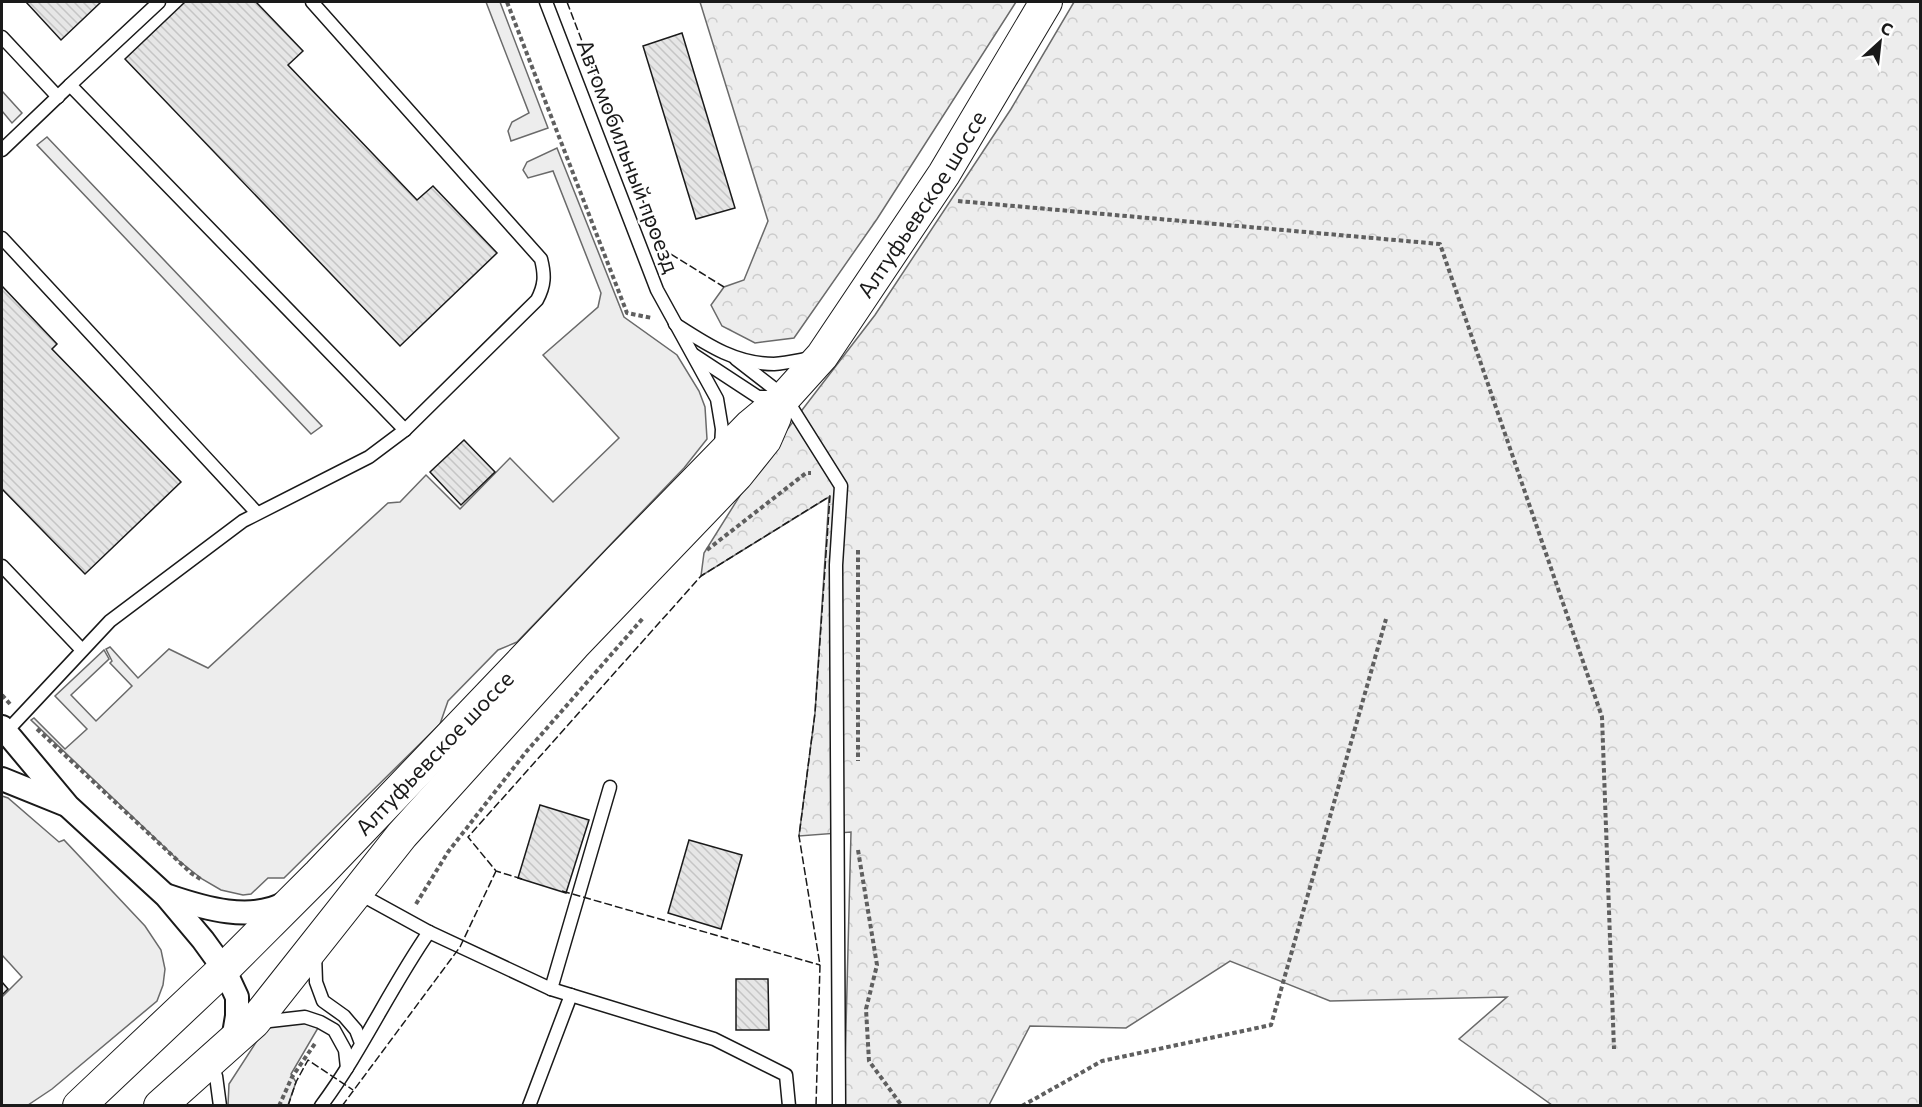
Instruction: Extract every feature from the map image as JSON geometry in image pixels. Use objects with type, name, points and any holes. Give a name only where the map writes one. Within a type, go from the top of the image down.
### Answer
[{"type":"street","name":"Алтуфьевское шоссе","points":[[79,1106],[300,894],[719,457],[751,425],[785,397],[822,356],[928,199],[1046,2]]},
{"type":"street","name":"Алтуфьевское шоссе","points":[[160,1106],[243,1031],[402,835],[445,786],[574,645],[737,475],[765,440],[785,397]]},
{"type":"street","points":[[4,729],[68,806],[166,896],[224,969],[237,997],[237,1017],[243,1031],[238,1049],[218,1091],[191,1106]]},
{"type":"street","points":[[2,779],[68,806]]},
{"type":"street","points":[[166,896],[197,906],[260,911],[277,908],[300,894]]},
{"type":"lane","points":[[2,150],[159,2]]},
{"type":"lane","points":[[4,729],[111,621],[243,521],[369,457],[405,430],[537,300],[544,287],[545,273],[541,259],[312,2]]},
{"type":"lane","name":"Автомобильный проезд","points":[[546,2],[652,279],[717,399],[722,429],[719,457]]},
{"type":"lane","points":[[2,37],[58,97]]},
{"type":"lane","points":[[70,85],[405,430]]},
{"type":"lane","points":[[2,237],[257,513]]},
{"type":"lane","points":[[674,323],[713,348],[736,359],[785,397],[835,473],[841,486],[836,565],[839,1106]]},
{"type":"lane","points":[[690,352],[758,397],[785,397]]},
{"type":"lane","points":[[736,359],[774,364],[822,356]]},
{"type":"lane","points":[[2,566],[82,650]]},
{"type":"lane","points":[[551,989],[610,786]]},
{"type":"lane","points":[[356,892],[429,932],[551,989],[714,1039],[786,1076],[789,1106]]},
{"type":"lane","points":[[321,1106],[347,1068],[408,963],[429,932]]},
{"type":"lane","points":[[314,946],[316,982],[323,1001],[344,1016],[356,1030],[361,1043]]},
{"type":"lane","points":[[530,1106],[571,995]]},
{"type":"lane","points":[[243,1031],[304,1017],[334,1030],[345,1050],[347,1068]]},
{"type":"path","points":[[507,2],[627,313],[674,323]]},
{"type":"path","points":[[928,199],[1440,244],[1602,717],[1614,1049]]},
{"type":"path","points":[[699,556],[806,473],[835,473]]},
{"type":"path","points":[[858,541],[858,766]]},
{"type":"path","points":[[406,920],[455,843],[526,752],[651,608]]},
{"type":"path","points":[[1022,1106],[1102,1061],[1271,1025],[1386,620]]},
{"type":"path","points":[[2,695],[191,873],[210,885]]},
{"type":"path","points":[[858,838],[876,965],[866,1009],[870,1061],[902,1106]]},
{"type":"path","points":[[279,1106],[292,1077],[327,1026]]},
{"type":"shaded area","points":[[486,2],[500,2],[548,128],[511,141],[508,131],[512,122],[529,113]]},
{"type":"shaded area","points":[[2,91],[22,113],[12,123],[2,111]]},
{"type":"shaded area","points":[[47,137],[322,426],[311,434],[37,145]]},
{"type":"shaded area","points":[[557,148],[624,317],[677,355],[699,391],[705,407],[707,439],[684,468],[517,642],[498,650],[448,701],[440,724],[284,878],[268,878],[251,894],[243,895],[221,890],[202,879],[178,860],[31,720],[34,718],[65,749],[87,729],[55,696],[104,650],[109,659],[71,695],[96,721],[132,686],[110,663],[112,661],[106,649],[110,647],[138,678],[169,649],[208,668],[388,503],[400,502],[426,475],[460,509],[510,458],[553,502],[619,438],[543,355],[598,307],[601,293],[553,171],[528,178],[523,170],[527,162]]},
{"type":"shaded area","points":[[2,796],[8,798],[59,842],[64,840],[145,926],[161,950],[165,969],[163,985],[157,1001],[52,1089],[28,1105],[2,1105],[2,997],[22,977],[2,955]]},
{"type":"shaded area","points":[[304,1019],[318,1028],[291,1074],[296,1082],[288,1105],[228,1105],[229,1084],[264,1030]]},
{"type":"green space","points":[[700,2],[1016,2],[877,219],[794,338],[755,343],[722,326],[711,305],[724,287],[744,280],[768,221]]},
{"type":"green space","points":[[1074,2],[1920,2],[1920,1105],[1552,1105],[1459,1039],[1507,997],[1330,1001],[1230,961],[1126,1028],[1030,1026],[989,1105],[844,1105],[851,832],[799,836],[815,713],[829,497],[701,576],[704,553],[756,470],[875,315],[1011,109]]},
{"type":"building","points":[[26,2],[101,2],[61,40]]},
{"type":"building","points":[[185,2],[256,2],[303,51],[288,65],[417,200],[433,186],[497,253],[400,346],[125,59]]},
{"type":"building","points":[[682,33],[735,208],[696,219],[643,46]]},
{"type":"building","points":[[2,286],[57,344],[52,349],[181,482],[85,574],[2,489]]},
{"type":"building","points":[[464,440],[495,472],[461,505],[430,472]]},
{"type":"building","points":[[540,805],[589,820],[566,893],[518,878]]},
{"type":"building","points":[[689,840],[742,855],[721,929],[668,913]]},
{"type":"building","points":[[736,979],[768,979],[769,1030],[736,1030]]},
{"type":"building","points":[[2,982],[8,989],[2,995]]},
{"type":"fence","points":[[567,2],[661,248],[724,287]]},
{"type":"fence","points":[[522,879],[496,871],[468,837],[701,576],[830,496],[815,713],[799,836],[820,965],[816,1106]]},
{"type":"fence","points":[[342,1106],[460,947],[496,871]]},
{"type":"fence","points":[[562,891],[820,965]]},
{"type":"fence","points":[[288,1106],[296,1082],[308,1060],[353,1090]]}]
